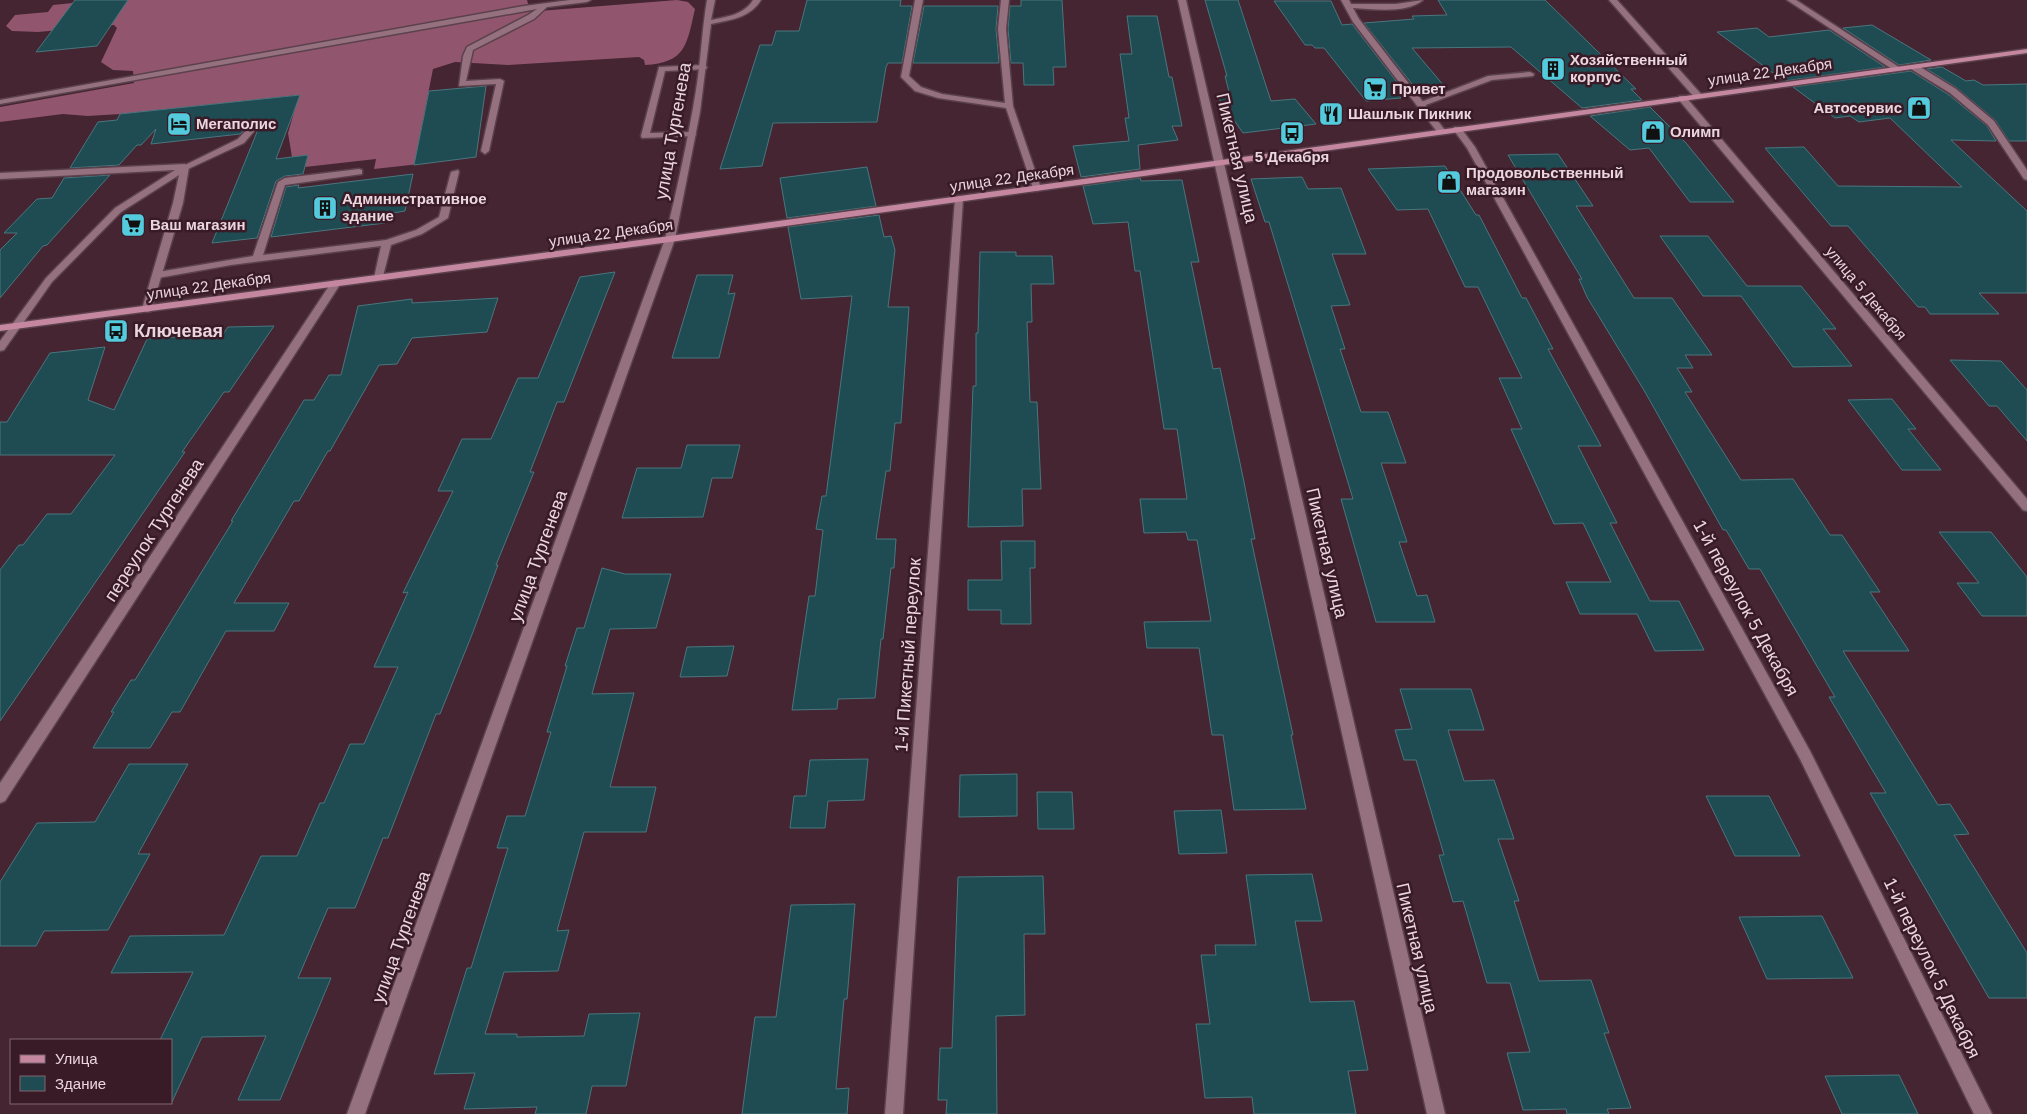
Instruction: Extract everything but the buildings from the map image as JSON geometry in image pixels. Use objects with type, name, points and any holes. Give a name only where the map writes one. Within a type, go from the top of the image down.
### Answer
[{"type":"main road","name":"улица 22 Декабря","points":[[0,328],[670,239],[2027,51]]},
{"type":"street","points":[[0,102],[545,5],[587,0]]},
{"type":"street","name":"улица Тургенева","points":[[356,1114],[670,239],[692,134],[703,67],[706,23],[712,0]]},
{"type":"street","points":[[706,23],[739,15],[755,5],[757,0]]},
{"type":"street","points":[[920,0],[905,77],[918,89],[941,96],[1009,106]]},
{"type":"street","points":[[1005,0],[1002,28],[1009,106],[1037,188]]},
{"type":"street","name":"Пикетная улица","points":[[1182,0],[1436,1114]]},
{"type":"street","points":[[1347,3],[1405,6],[1415,4],[1419,0]]},
{"type":"street","points":[[1613,0],[1698,96]]},
{"type":"street","points":[[1791,0],[1898,69]]},
{"type":"street","points":[[1347,3],[1356,20],[1441,131]]},
{"type":"street","points":[[485,151],[500,81],[462,84],[467,56],[470,50],[531,17],[545,5]]},
{"type":"street","points":[[692,134],[645,136],[662,69],[703,67]]},
{"type":"street","points":[[1914,67],[1953,91],[1991,123],[2027,177]]},
{"type":"street","points":[[1420,104],[1491,78],[1530,74]]},
{"type":"street","name":"улица 5 Декабря","points":[[1682,98],[2027,507]]},
{"type":"street","points":[[0,348],[49,280],[118,210],[184,167],[241,141],[252,129]]},
{"type":"street","name":"1-й переулок 5 Декабря","points":[[1457,129],[1472,147],[1806,755],[1983,1114]]},
{"type":"street","points":[[0,176],[184,167]]},
{"type":"street","points":[[147,309],[178,203],[184,167]]},
{"type":"street","points":[[257,259],[281,184],[286,181],[359,172]]},
{"type":"street","points":[[158,275],[257,259],[387,242],[418,232],[443,218],[455,172]]},
{"type":"street","name":"1-й Пикетный переулок","points":[[894,1114],[959,199]]},
{"type":"street","points":[[379,278],[387,242]]},
{"type":"street","name":"переулок Тургенева","points":[[0,796],[336,284]]},
{"type":"shaded area","points":[[102,0],[527,0],[530,11],[539,11],[677,0],[688,2],[695,9],[690,32],[682,49],[677,56],[659,63],[645,65],[644,60],[639,57],[508,65],[455,62],[433,69],[420,135],[429,163],[374,169],[376,159],[305,167],[308,156],[292,157],[288,133],[299,95],[120,114],[88,116],[63,114],[0,122],[0,107],[134,83],[133,71],[113,70],[101,62],[117,28],[114,25],[38,32],[12,31],[6,26],[15,15],[48,12],[53,5]]},
{"type":"place","name":"Хозяйственный корпус","points":[[1553,69]]},
{"type":"place","name":"Привет","points":[[1375,89]]},
{"type":"place","name":"Автосервис","points":[[1919,108]]},
{"type":"place","name":"Шашлык Пикник","points":[[1331,114]]},
{"type":"place","name":"Мегаполис","points":[[179,124]]},
{"type":"place","name":"Олимп","points":[[1653,132]]},
{"type":"place","name":"5 Декабря","points":[[1292,133]]},
{"type":"place","name":"Продовольственный магазин","points":[[1449,182]]},
{"type":"place","name":"Административное здание","points":[[325,208]]},
{"type":"place","name":"Ваш магазин","points":[[133,225]]},
{"type":"place","name":"Ключевая","points":[[116,331]]}]
